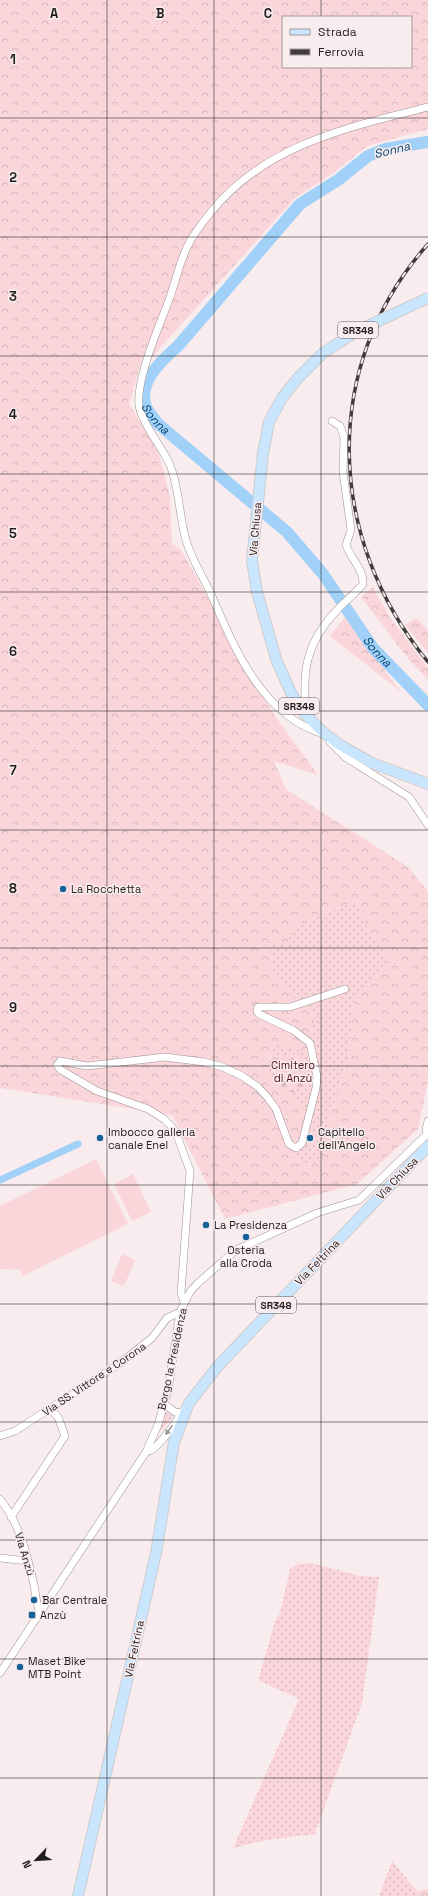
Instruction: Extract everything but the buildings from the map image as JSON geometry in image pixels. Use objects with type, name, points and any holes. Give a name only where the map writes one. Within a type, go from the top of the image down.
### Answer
[{"type":"main road","name":"Via Chiusa","points":[[428,298],[357,331],[324,352],[298,378],[282,398],[269,422],[263,453],[252,561],[257,592],[276,659],[291,693],[306,715],[324,734],[340,745],[372,763],[428,784]]},
{"type":"main road","name":"Via Chiusa","points":[[366,1211],[428,1146]]},
{"type":"main road","name":"Via Feltrina","points":[[78,1896],[156,1553],[174,1442],[189,1403],[218,1366],[366,1211]]},
{"type":"street","points":[[428,107],[340,131],[284,154],[243,178],[218,203],[201,224],[187,247],[156,334],[138,395],[139,408],[144,420],[162,449],[171,468],[185,538],[232,643],[245,666],[266,694],[282,710],[315,732],[324,734],[331,744],[345,757],[409,797],[428,825]]},
{"type":"street","points":[[306,715],[304,690],[306,663],[314,642],[326,623],[363,584],[364,576],[350,555],[346,545],[351,530],[343,472],[344,437],[340,426],[332,421]]},
{"type":"street","points":[[184,1302],[181,1293],[190,1171],[184,1150],[176,1133],[164,1119],[148,1109],[97,1091],[61,1070],[57,1065],[60,1061],[87,1066],[165,1057],[204,1062],[223,1067],[248,1080],[258,1087],[268,1098],[276,1109],[289,1144],[296,1148],[302,1143],[316,1088],[317,1077],[310,1043],[293,1030],[259,1014],[257,1011],[258,1007],[290,1008],[345,989]]},
{"type":"street","points":[[428,1121],[426,1130],[428,1134]]},
{"type":"street","name":"Borgo la Presidenza","points":[[146,1452],[158,1425],[164,1404],[180,1312],[184,1302],[198,1283],[236,1250],[317,1213],[359,1200],[428,1134]]},
{"type":"street","name":"Via SS. Vittore e Corona","points":[[0,1436],[15,1431],[119,1364],[152,1338],[167,1318],[180,1312]]},
{"type":"street","name":"Via Feltrina","points":[[0,1673],[146,1452],[152,1451],[189,1403]]},
{"type":"street","points":[[164,1404],[175,1412],[182,1412]]},
{"type":"street","points":[[11,1517],[65,1436],[58,1417],[50,1409]]},
{"type":"street","name":"Via Anzù","points":[[0,1500],[21,1537],[40,1612]]},
{"type":"street","points":[[0,1558],[28,1561]]},
{"type":"green space","points":[[0,0],[428,0],[428,129],[367,146],[335,172],[295,198],[151,358],[143,356],[129,404],[158,451],[170,496],[172,544],[181,550],[275,716],[318,775],[274,761],[286,789],[408,867],[428,891],[428,1082],[418,1129],[357,1184],[225,1219],[172,1115],[0,1088]],"holes":[[[356,900],[369,931],[390,959],[354,1002],[348,1058],[327,1124],[329,1150],[312,1165],[293,1158],[305,1112],[266,1066],[276,1044],[307,1052],[315,1015],[294,999],[272,968],[269,942],[287,943],[293,927]]]},
{"type":"green space","points":[[373,587],[389,616],[428,668],[428,680],[407,657],[361,597]]},
{"type":"green space","points":[[345,617],[401,692],[330,636]]},
{"type":"green space","points":[[416,618],[428,630],[428,653],[405,625]]},
{"type":"green space","points":[[356,900],[369,931],[390,959],[354,1002],[348,1058],[327,1124],[329,1150],[312,1165],[293,1158],[266,1066],[276,1044],[315,1015],[294,999],[272,968],[269,942],[293,927]]},
{"type":"green space","name":"Cimitero di Anzù","points":[[286,1053],[297,1054],[308,1070],[307,1081],[292,1093],[286,1085],[283,1087],[280,1084],[284,1081],[271,1065],[277,1060],[274,1057],[278,1054],[281,1057]]},
{"type":"green space","points":[[96,1159],[128,1224],[23,1276],[20,1270],[0,1269],[0,1206]]},
{"type":"green space","points":[[133,1174],[151,1212],[132,1221],[114,1184]]},
{"type":"green space","points":[[122,1254],[135,1260],[124,1286],[111,1281]]},
{"type":"green space","points":[[165,1410],[175,1414],[159,1433]]},
{"type":"green space","points":[[312,1563],[360,1576],[379,1577],[362,1703],[315,1834],[267,1840],[233,1848],[299,1699],[258,1680],[275,1621],[280,1613],[290,1569],[298,1564]]},
{"type":"green space","points":[[392,1861],[417,1891],[418,1896],[379,1896]]},
{"type":"green space","points":[[428,1889],[428,1896],[418,1896],[417,1891]]},
{"type":"waterway","name":"Sonna","points":[[428,142],[385,149],[368,156],[338,180],[300,204],[178,346],[158,365],[148,380],[144,398],[147,409],[157,423],[287,532],[323,574],[373,648],[428,705]]},
{"type":"waterway","points":[[0,1180],[78,1144]]},
{"type":"railway","points":[[428,244],[393,292],[368,344],[353,398],[349,453],[355,508],[370,562],[395,614],[428,662]]},
{"type":"place","name":"La Rocchetta","points":[[63,889]]},
{"type":"place","name":"Imbocco galleria canale Enel","points":[[100,1138]]},
{"type":"place","name":"Capitello dell'Angelo","points":[[310,1138]]},
{"type":"place","name":"La Presidenza","points":[[206,1225]]},
{"type":"place","name":"Osteria alla Croda","points":[[246,1237]]},
{"type":"place","name":"Bar Centrale","points":[[34,1600]]},
{"type":"place","name":"Anzù","points":[[32,1615]]},
{"type":"place","name":"Maset Bike MTB Point","points":[[20,1667]]}]
